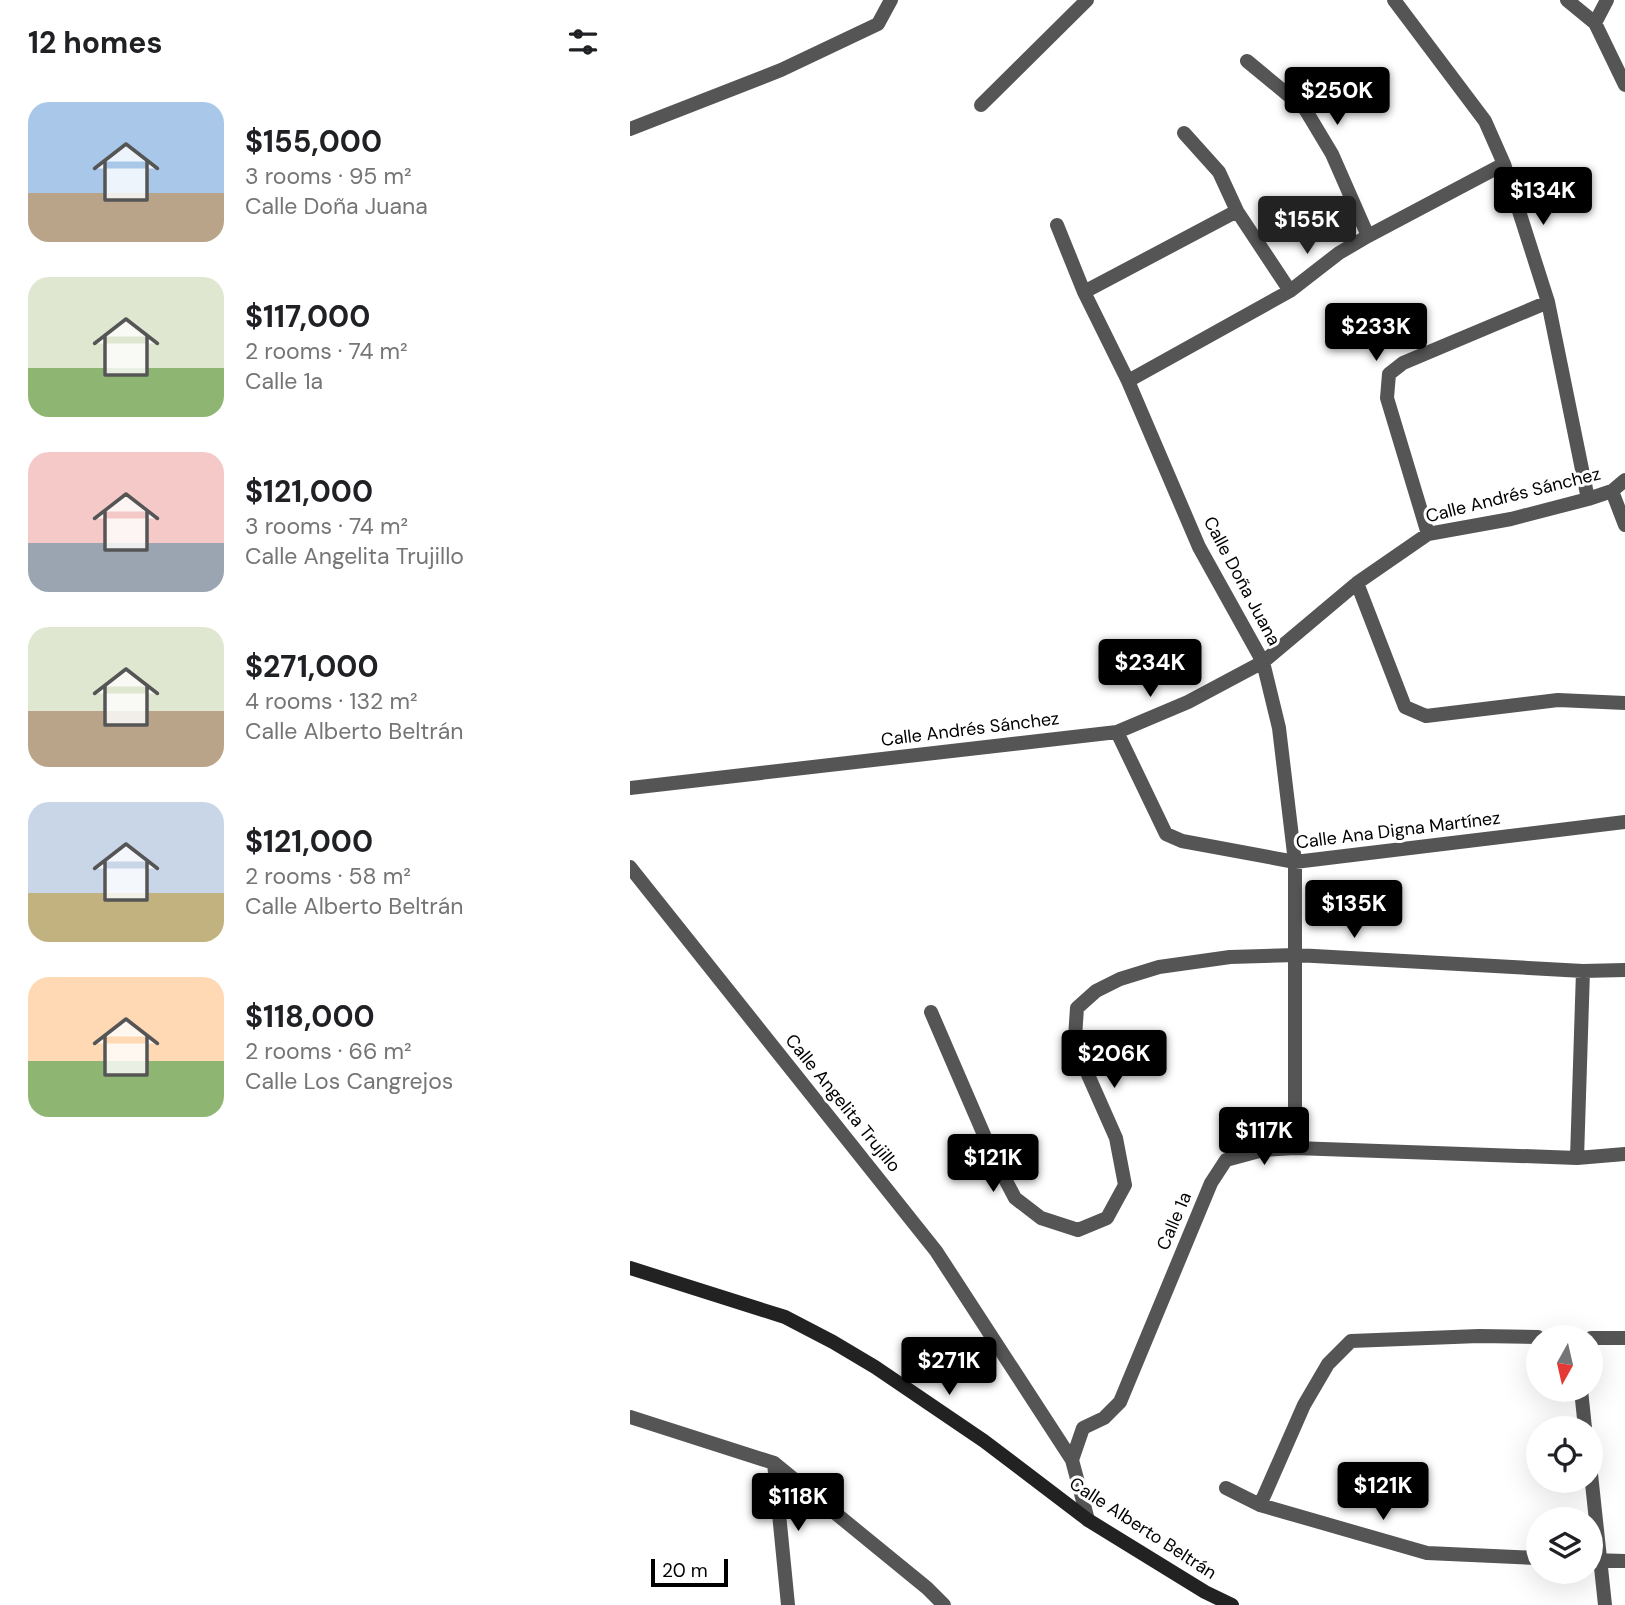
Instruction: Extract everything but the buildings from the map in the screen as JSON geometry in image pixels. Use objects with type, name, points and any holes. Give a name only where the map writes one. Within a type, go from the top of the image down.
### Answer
[{"type":"main road","name":"Calle Alberto Beltrán","points":[[630,1268],[785,1317],[833,1342],[875,1367],[984,1441],[1088,1520],[1205,1592],[1231,1605]]},
{"type":"street","points":[[981,105],[1087,0]]},
{"type":"street","points":[[1394,0],[1485,121],[1504,164],[1548,302],[1588,499]]},
{"type":"street","points":[[1567,0],[1595,23],[1625,85]]},
{"type":"street","points":[[1595,23],[1607,0]]},
{"type":"street","points":[[630,129],[781,69],[878,24],[892,1]]},
{"type":"street","points":[[1247,61],[1305,109],[1332,153],[1368,236]]},
{"type":"street","points":[[1184,133],[1219,172],[1237,211],[1290,291]]},
{"type":"street","points":[[1128,381],[1290,291],[1339,253],[1368,236],[1504,164]]},
{"type":"street","points":[[1084,292],[1237,211]]},
{"type":"street","name":"Calle Doña Juana","points":[[1056,225],[1084,292],[1128,381],[1199,547],[1264,662],[1279,728],[1295,862],[1295,1148]]},
{"type":"street","points":[[1428,534],[1387,398],[1389,374],[1403,363],[1548,302]]},
{"type":"street","name":"Calle Andrés Sánchez","points":[[630,788],[1117,732],[1188,702],[1264,662],[1357,583],[1428,534],[1511,519],[1588,499],[1612,491],[1625,480]]},
{"type":"street","points":[[1612,491],[1625,525]]},
{"type":"street","points":[[1357,583],[1405,707],[1414,712],[1426,716],[1558,701],[1625,703]]},
{"type":"street","name":"Calle Ana Digna Martínez","points":[[1117,732],[1166,834],[1182,841],[1295,862],[1625,822]]},
{"type":"street","name":"Calle Angelita Trujillo","points":[[630,867],[936,1251],[1072,1460],[1088,1520]]},
{"type":"street","points":[[932,1012],[994,1158],[1015,1198],[1041,1218],[1078,1230],[1107,1218],[1125,1185],[1116,1138],[1081,1059],[1075,1037],[1077,1008],[1096,991],[1120,979],[1159,967],[1230,957],[1296,955],[1583,971],[1625,970]]},
{"type":"street","points":[[1577,1158],[1583,971]]},
{"type":"street","name":"Calle 1a","points":[[1072,1460],[1083,1429],[1104,1419],[1120,1402],[1211,1183],[1226,1160],[1263,1150],[1295,1148],[1577,1158],[1625,1154]]},
{"type":"street","points":[[1260,1505],[1304,1405],[1328,1364],[1350,1341],[1526,1337]]},
{"type":"street","points":[[1603,1338],[1625,1338]]},
{"type":"street","points":[[630,1417],[774,1464],[927,1588],[944,1605]]},
{"type":"street","points":[[774,1464],[788,1605]]},
{"type":"street","points":[[1226,1488],[1260,1505],[1427,1553],[1526,1557]]},
{"type":"street","points":[[1603,1560],[1625,1561]]},
{"type":"street","points":[[1601,1584],[1605,1605]]}]
